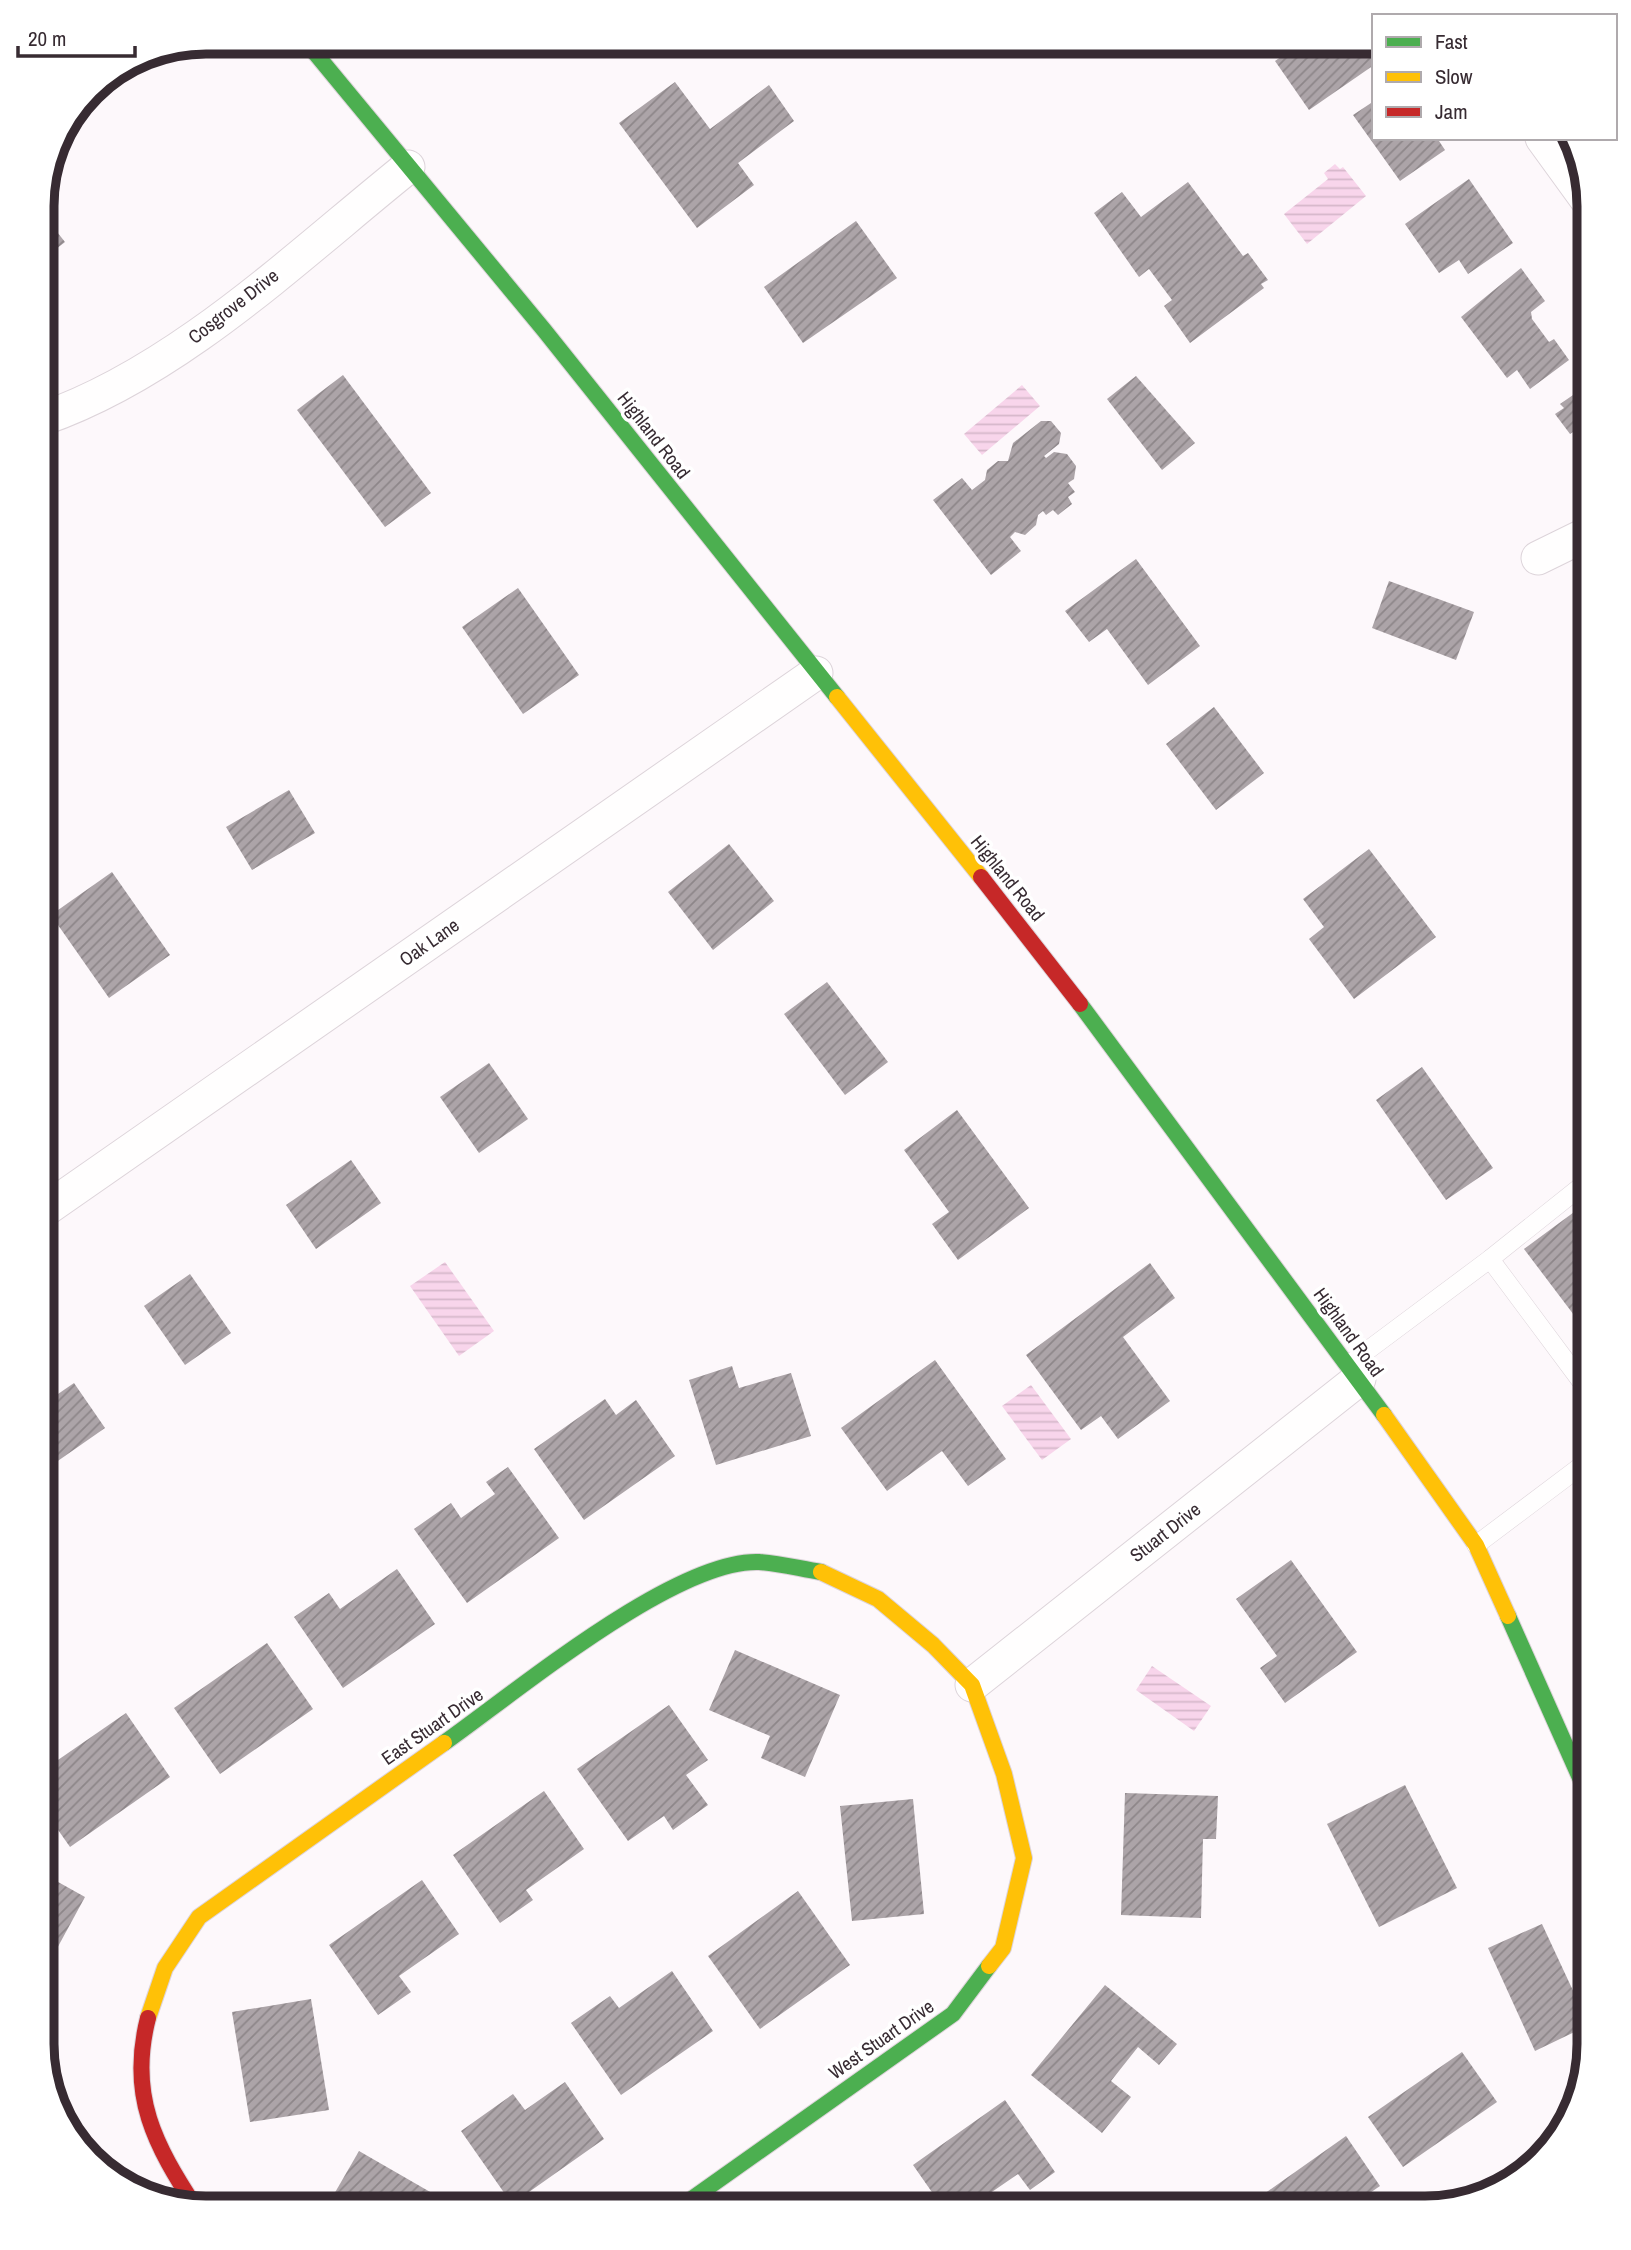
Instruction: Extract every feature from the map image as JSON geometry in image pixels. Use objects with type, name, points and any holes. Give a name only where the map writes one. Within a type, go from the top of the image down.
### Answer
[{"type":"street","name":"Highland Road","points":[[317,55],[544,330],[1058,974],[1353,1372],[1475,1545],[1577,1771]]},
{"type":"street","points":[[1543,140],[1574,183]]},
{"type":"street","name":"Cosgrove Drive","points":[[55,415],[82,406],[127,383],[199,335],[408,167]]},
{"type":"street","points":[[1538,558],[1577,539]]},
{"type":"street","name":"Oak Lane","points":[[54,1203],[816,673]]},
{"type":"street","name":"Stuart Drive","points":[[972,1685],[1353,1372]]},
{"type":"street","name":"East Stuart Drive","points":[[187,2194],[159,2152],[149,2124],[140,2067],[146,2013],[180,1939],[199,1917],[633,1609],[701,1573],[757,1562],[825,1573],[878,1599],[933,1646],[972,1685]]},
{"type":"street","name":"West Stuart Drive","points":[[697,2195],[953,2014],[1003,1948],[1024,1858],[1004,1774],[972,1685]]},
{"type":"lane","points":[[1353,1372],[1577,1190]]},
{"type":"lane","points":[[1490,1259],[1577,1376]]},
{"type":"lane","points":[[1475,1545],[1577,1469]]},
{"type":"shaded area","points":[[1335,164],[1340,169],[1343,167],[1366,196],[1307,244],[1284,214],[1328,179],[1324,173]]},
{"type":"shaded area","points":[[1022,385],[1040,406],[982,455],[964,434]]},
{"type":"shaded area","points":[[445,1262],[494,1331],[459,1356],[410,1286]]},
{"type":"shaded area","points":[[1031,1385],[1071,1439],[1042,1460],[1002,1406]]},
{"type":"shaded area","points":[[1152,1666],[1211,1706],[1194,1731],[1136,1690]]},
{"type":"building","points":[[1284,55],[1372,55],[1372,66],[1309,110],[1275,61]]},
{"type":"building","points":[[675,82],[710,129],[769,85],[794,121],[738,163],[754,185],[697,228],[619,123]]},
{"type":"building","points":[[1372,102],[1372,140],[1438,140],[1445,150],[1400,181],[1353,115]]},
{"type":"building","points":[[1469,179],[1513,243],[1468,274],[1459,260],[1439,273],[1405,224]]},
{"type":"building","points":[[1188,182],[1243,256],[1248,253],[1268,280],[1261,284],[1264,288],[1190,343],[1164,306],[1172,300],[1149,269],[1139,277],[1094,213],[1122,192],[1141,217]]},
{"type":"building","points":[[856,221],[897,278],[803,343],[764,287]]},
{"type":"building","points":[[55,229],[65,242],[55,250]]},
{"type":"building","points":[[1521,268],[1545,301],[1531,312],[1532,319],[1549,342],[1554,339],[1569,360],[1530,389],[1517,370],[1507,378],[1461,317]]},
{"type":"building","points":[[343,375],[431,493],[385,527],[297,410]]},
{"type":"building","points":[[1136,376],[1195,443],[1162,470],[1107,399]]},
{"type":"building","points":[[1577,392],[1577,429],[1570,434],[1555,414],[1564,408],[1560,404]]},
{"type":"building","points":[[1041,421],[1051,421],[1061,433],[1059,444],[1044,456],[1046,458],[1054,452],[1067,454],[1076,466],[1074,479],[1068,483],[1075,492],[1068,497],[1072,504],[1058,515],[1053,510],[1046,515],[1043,511],[1038,515],[1036,525],[1025,535],[1015,532],[1010,537],[1021,551],[991,575],[933,500],[962,478],[972,490],[985,480],[987,470],[998,461],[1008,461],[1013,443]]},
{"type":"building","points":[[1136,559],[1200,646],[1148,685],[1107,629],[1089,642],[1065,611]]},
{"type":"building","points":[[1389,581],[1474,612],[1456,660],[1372,628]]},
{"type":"building","points":[[518,588],[579,675],[523,714],[462,627]]},
{"type":"building","points":[[1214,707],[1264,773],[1216,810],[1166,744]]},
{"type":"building","points":[[289,790],[315,833],[252,870],[226,827]]},
{"type":"building","points":[[729,844],[774,901],[713,950],[668,892]]},
{"type":"building","points":[[1369,849],[1436,937],[1354,999],[1309,939],[1324,927],[1303,899]]},
{"type":"building","points":[[112,872],[170,955],[109,998],[55,920],[55,912]]},
{"type":"building","points":[[827,982],[888,1062],[845,1095],[784,1014]]},
{"type":"building","points":[[489,1063],[528,1119],[479,1153],[440,1097]]},
{"type":"building","points":[[1422,1067],[1493,1168],[1446,1200],[1376,1100]]},
{"type":"building","points":[[957,1110],[1029,1208],[958,1260],[932,1224],[949,1212],[904,1150]]},
{"type":"building","points":[[351,1160],[381,1203],[316,1249],[286,1205]]},
{"type":"building","points":[[1577,1210],[1577,1319],[1524,1249]]},
{"type":"building","points":[[1150,1263],[1175,1298],[1123,1337],[1170,1401],[1118,1439],[1101,1416],[1081,1430],[1026,1355]]},
{"type":"building","points":[[190,1274],[231,1333],[185,1365],[144,1306]]},
{"type":"building","points":[[935,1360],[1006,1459],[968,1486],[942,1451],[887,1491],[841,1428]]},
{"type":"building","points":[[732,1366],[739,1388],[791,1373],[811,1436],[716,1465],[689,1380]]},
{"type":"building","points":[[74,1383],[105,1428],[54,1463],[54,1397]]},
{"type":"building","points":[[605,1399],[616,1415],[636,1400],[675,1456],[584,1520],[534,1449]]},
{"type":"building","points":[[508,1467],[559,1538],[467,1603],[414,1529],[451,1503],[461,1518],[495,1494],[486,1482]]},
{"type":"building","points":[[1291,1560],[1357,1652],[1285,1703],[1260,1668],[1277,1656],[1236,1599]]},
{"type":"building","points":[[397,1569],[435,1624],[343,1688],[294,1617],[329,1593],[340,1609]]},
{"type":"building","points":[[267,1643],[313,1709],[220,1774],[174,1708]]},
{"type":"building","points":[[735,1650],[840,1695],[805,1777],[761,1758],[770,1736],[709,1710]]},
{"type":"building","points":[[669,1705],[708,1760],[686,1775],[708,1805],[673,1830],[664,1816],[628,1841],[577,1769]]},
{"type":"building","points":[[126,1713],[170,1777],[70,1847],[54,1824],[54,1763]]},
{"type":"building","points":[[1405,1785],[1457,1888],[1379,1927],[1327,1824]]},
{"type":"building","points":[[544,1791],[584,1849],[526,1890],[533,1900],[500,1923],[453,1855]]},
{"type":"building","points":[[1125,1793],[1218,1796],[1216,1839],[1203,1839],[1201,1918],[1121,1915]]},
{"type":"building","points":[[913,1799],[924,1914],[852,1921],[840,1806]]},
{"type":"building","points":[[54,1880],[85,1897],[54,1954]]},
{"type":"building","points":[[422,1880],[459,1934],[399,1976],[411,1992],[378,2015],[329,1945]]},
{"type":"building","points":[[798,1891],[850,1965],[760,2029],[708,1956]]},
{"type":"building","points":[[1542,1924],[1577,1999],[1577,2031],[1535,2051],[1488,1948]]},
{"type":"building","points":[[672,1971],[713,2031],[621,2095],[571,2023],[610,1996],[619,2008]]},
{"type":"building","points":[[1105,1985],[1177,2044],[1159,2065],[1138,2047],[1111,2081],[1131,2097],[1102,2133],[1031,2075]]},
{"type":"building","points":[[311,1999],[329,2110],[250,2122],[232,2012]]},
{"type":"building","points":[[1462,2052],[1497,2102],[1403,2167],[1368,2117]]},
{"type":"building","points":[[565,2082],[604,2139],[524,2195],[506,2195],[461,2131],[513,2094],[525,2110]]},
{"type":"building","points":[[1005,2100],[1055,2172],[1030,2190],[1018,2174],[987,2196],[934,2196],[913,2165]]},
{"type":"building","points":[[1346,2136],[1380,2186],[1366,2196],[1261,2196]]},
{"type":"building","points":[[359,2151],[436,2195],[333,2195]]},
{"type":"traffic: fast","points":[[317,55],[544,330],[837,697]]},
{"type":"traffic: fast","points":[[1080,1004],[1384,1415]]},
{"type":"traffic: fast","points":[[444,1743],[597,1633],[684,1582],[724,1567],[759,1562],[821,1572]]},
{"type":"traffic: fast","points":[[1508,1616],[1577,1771]]},
{"type":"traffic: fast","points":[[697,2195],[953,2014],[989,1966]]},
{"type":"traffic: slow","points":[[837,697],[981,877]]},
{"type":"traffic: slow","points":[[1384,1415],[1476,1545],[1508,1616]]},
{"type":"traffic: slow","points":[[821,1572],[878,1599],[933,1645],[972,1685],[1004,1774],[1024,1858],[1003,1948],[989,1966]]},
{"type":"traffic: slow","points":[[148,2018],[165,1968],[199,1917],[444,1743]]},
{"type":"traffic: jam","points":[[981,877],[1080,1004]]},
{"type":"traffic: jam","points":[[148,2018],[141,2072],[149,2119],[168,2163],[187,2194]]}]
